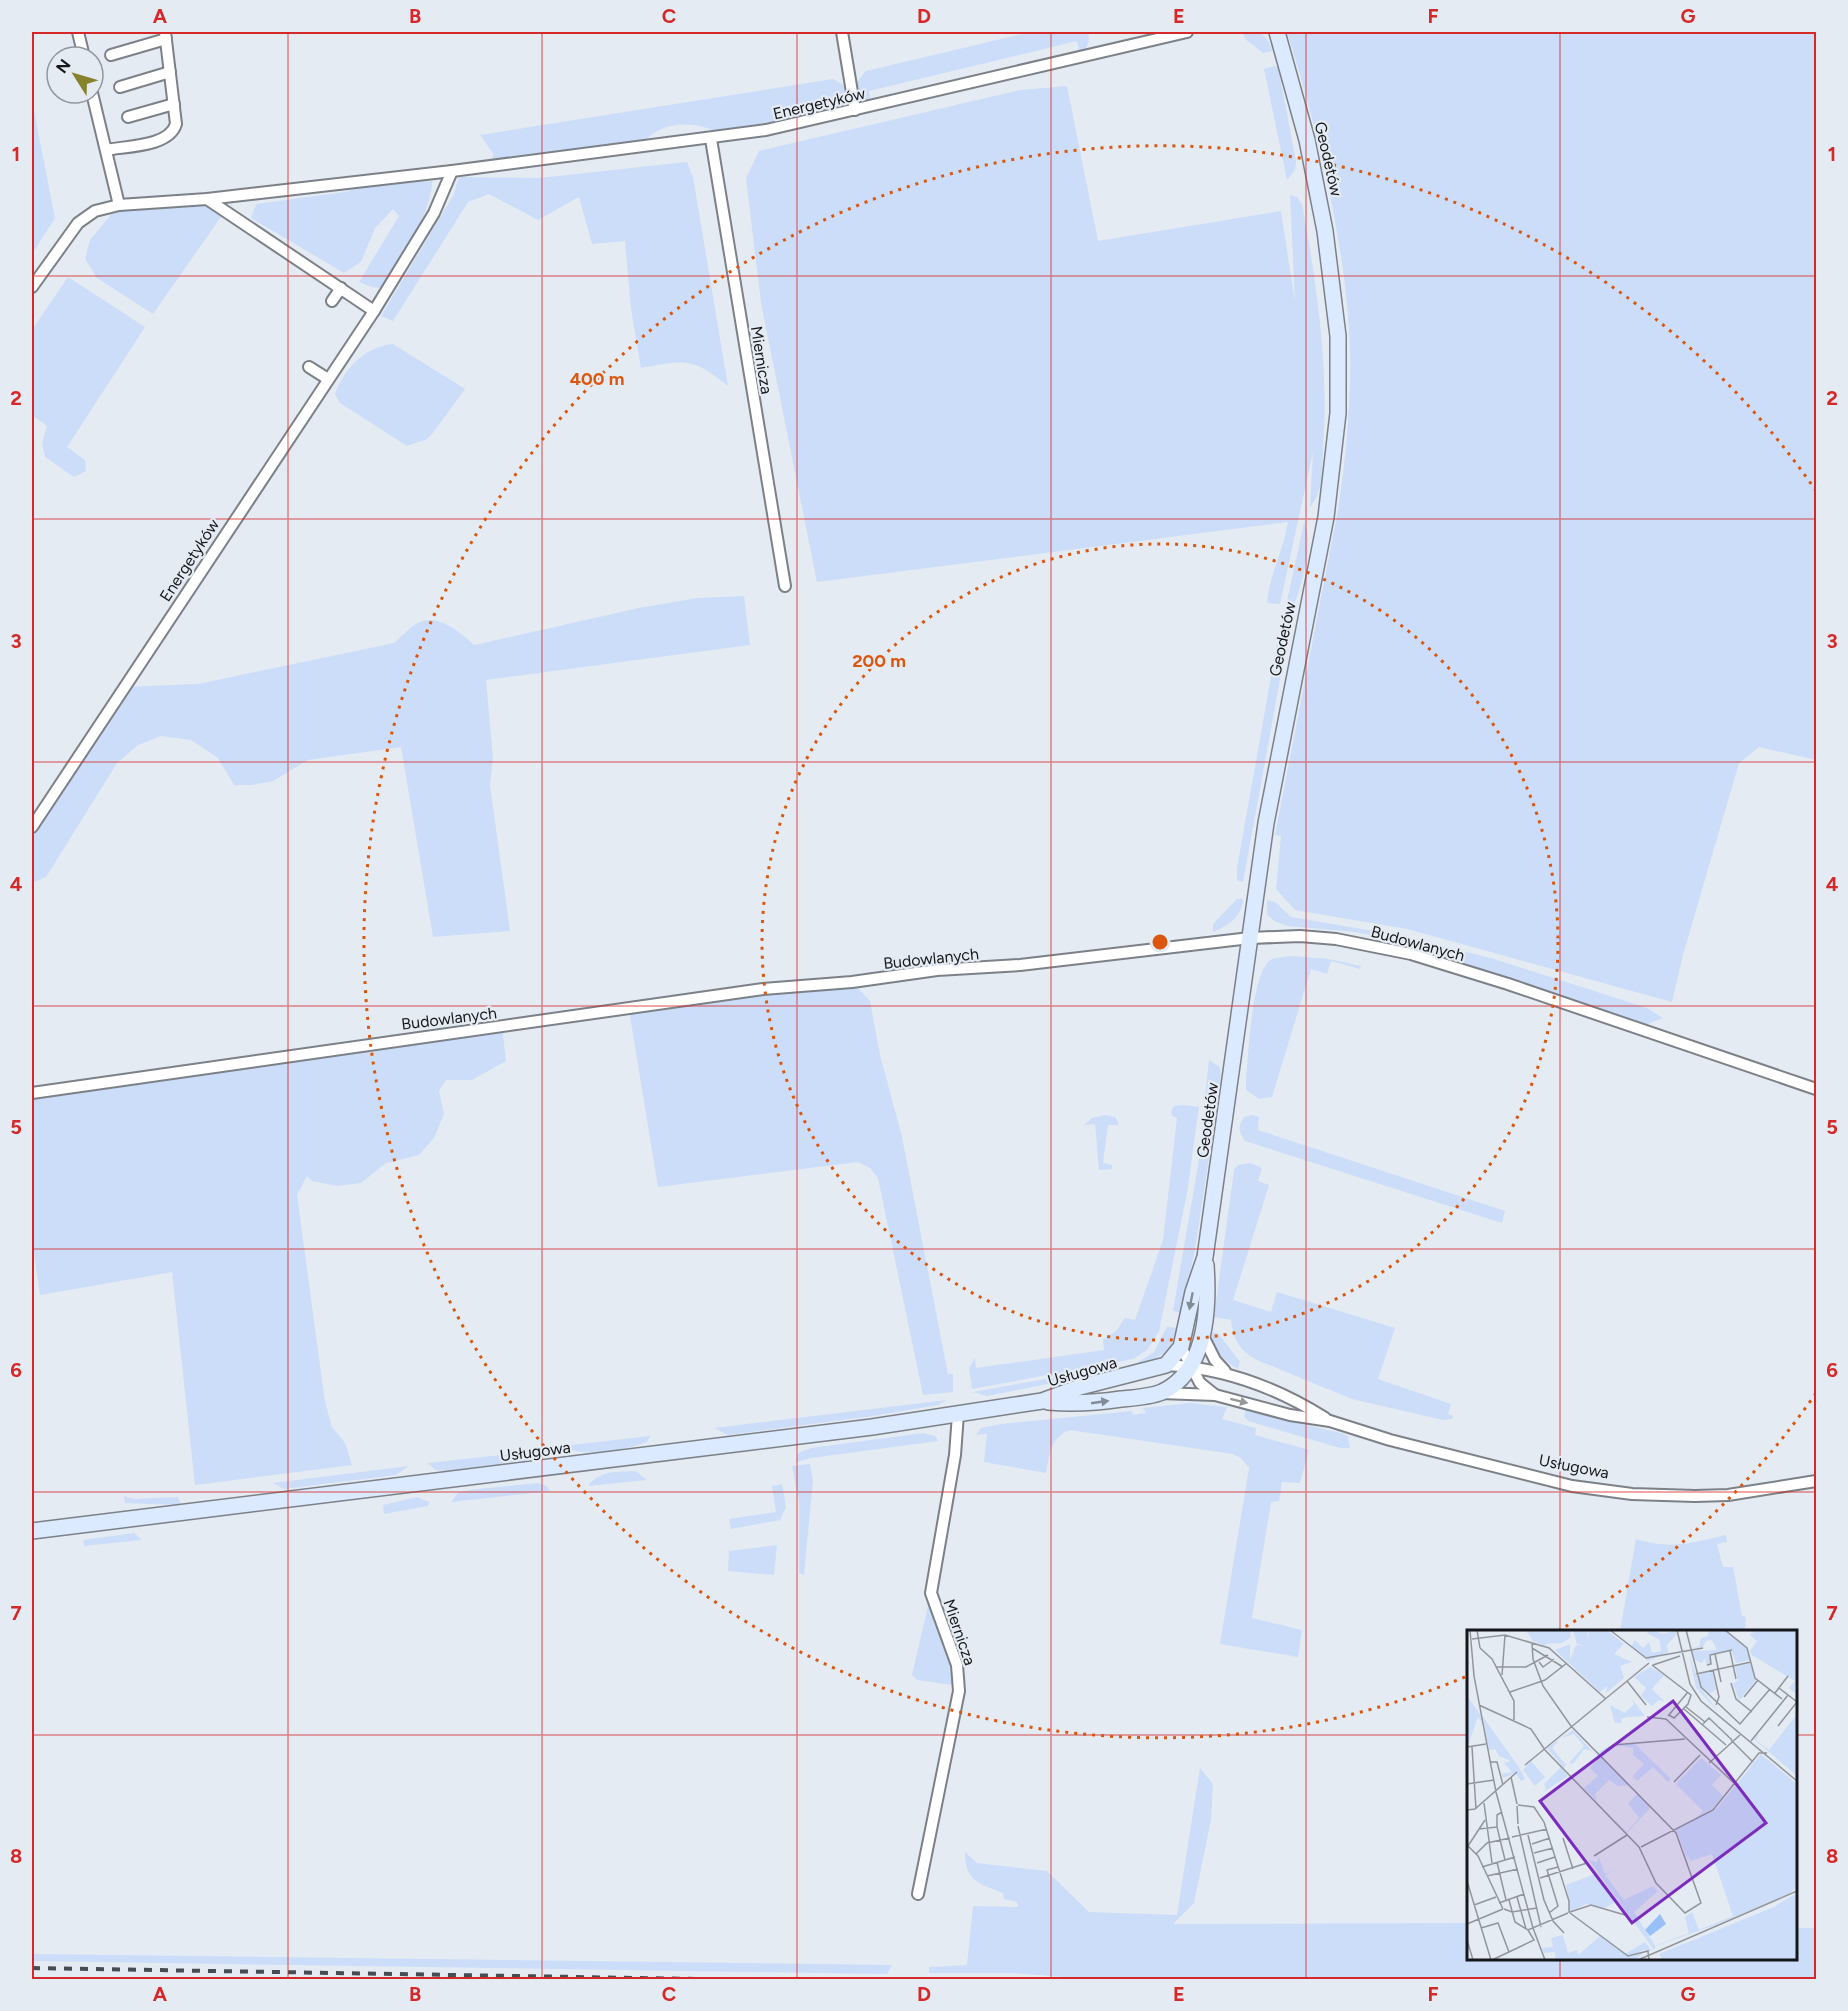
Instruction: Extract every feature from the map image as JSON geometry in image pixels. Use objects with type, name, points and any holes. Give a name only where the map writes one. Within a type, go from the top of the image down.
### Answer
[{"type":"street","points":[[842,32],[855,110]]},
{"type":"street","name":"Energetyków","points":[[32,287],[78,223],[95,211],[119,206],[207,199],[452,171],[711,139],[766,130],[1187,32]]},
{"type":"street","name":"Geodetów","points":[[1180,1347],[1193,1292],[1205,1257],[1279,745],[1326,517],[1338,412],[1338,336],[1325,231],[1307,140],[1277,32]]},
{"type":"street","points":[[106,150],[165,138],[176,124],[166,35],[111,55]]},
{"type":"street","points":[[120,87],[170,72]]},
{"type":"street","points":[[128,117],[174,104]]},
{"type":"street","points":[[95,105],[119,206]]},
{"type":"street","name":"Miernicza","points":[[711,139],[784,586]]},
{"type":"street","name":"Energetyków","points":[[32,827],[375,311],[434,213],[452,171]]},
{"type":"street","points":[[207,199],[375,311]]},
{"type":"street","points":[[332,301],[340,288]]},
{"type":"street","points":[[309,367],[328,379]]},
{"type":"street","name":"Budowlanych","points":[[32,1094],[763,989],[852,982],[937,970],[1032,964],[1250,938],[1300,936],[1336,939],[1412,954],[1508,984],[1816,1089]]},
{"type":"street","name":"Geodetów","points":[[1161,1393],[1176,1383],[1190,1367],[1202,1334],[1208,1294],[1205,1257]]},
{"type":"street","points":[[1202,1334],[1215,1360],[1227,1373]]},
{"type":"street","points":[[1166,1365],[1180,1347],[1200,1383],[1215,1395]]},
{"type":"street","name":"Usługowa","points":[[32,1531],[872,1427],[1042,1401],[1080,1387],[1166,1365],[1227,1373],[1296,1400],[1330,1421]]},
{"type":"street","name":"Usługowa","points":[[1042,1401],[1082,1405],[1161,1393],[1215,1395],[1290,1415],[1330,1421],[1390,1440],[1572,1486],[1632,1494],[1728,1495],[1816,1481]]},
{"type":"street","name":"Miernicza","points":[[918,1894],[959,1691],[957,1665],[931,1593],[955,1455],[958,1414]]},
{"type":"shaded area","points":[[1031,32],[1087,32],[1089,41],[1080,53],[1077,41],[869,91],[871,103],[861,99],[858,94],[856,83],[866,71]]},
{"type":"shaded area","points":[[1243,32],[1262,35],[1268,41],[1272,51],[1263,53],[1245,39]]},
{"type":"shaded area","points":[[1287,32],[1816,32],[1816,760],[1759,747],[1739,763],[1683,955],[1672,1002],[1407,929],[1295,910],[1276,889],[1281,836],[1275,835],[1338,510],[1350,392],[1348,313],[1337,231],[1310,109]]},
{"type":"shaded area","points":[[1278,67],[1296,161],[1295,170],[1287,180],[1264,69]]},
{"type":"shaded area","points":[[833,79],[847,87],[849,103],[842,110],[840,100],[774,115],[775,121],[718,133],[700,126],[669,126],[651,135],[644,142],[492,167],[493,153],[480,135]]},
{"type":"shaded area","points":[[1067,86],[1098,241],[1281,211],[1295,302],[1290,195],[1297,197],[1302,204],[1317,296],[1323,357],[1322,465],[1320,488],[1310,507],[1313,452],[1280,604],[1267,603],[1288,522],[817,582],[761,303],[746,178],[759,151],[1020,90]]},
{"type":"shaded area","points":[[32,101],[55,218],[32,254]]},
{"type":"shaded area","points":[[687,162],[693,177],[728,386],[705,370],[688,363],[668,363],[641,368],[631,309],[625,241],[592,244],[579,197],[538,220],[489,194],[468,202],[393,321],[381,316],[453,196],[459,177],[539,178]]},
{"type":"shaded area","points":[[432,181],[426,209],[420,223],[382,288],[359,282],[399,216],[393,209],[375,228],[361,262],[344,273],[251,218],[256,204],[345,192],[371,184]]},
{"type":"shaded area","points":[[207,199],[225,211],[153,314],[97,278],[85,259],[90,240],[119,205]]},
{"type":"shaded area","points":[[68,277],[145,327],[67,447],[85,460],[86,471],[74,477],[45,457],[42,443],[47,426],[32,415],[32,330]]},
{"type":"shaded area","points":[[393,344],[465,389],[427,439],[407,446],[340,403],[335,394],[344,376],[357,360],[374,349]]},
{"type":"shaded area","points":[[1304,523],[1307,532],[1307,557],[1289,618],[1283,619]]},
{"type":"shaded area","points":[[744,596],[750,645],[486,680],[493,758],[490,785],[510,931],[433,937],[401,747],[308,760],[273,781],[252,785],[234,785],[218,758],[191,740],[161,736],[138,745],[117,763],[46,877],[32,883],[32,827],[123,687],[198,684],[394,643],[413,626],[423,621],[431,620],[447,625],[474,645],[639,608],[697,598]]},
{"type":"shaded area","points":[[1277,643],[1282,649],[1284,658],[1243,882],[1237,880],[1237,868]]},
{"type":"shaded area","points":[[1237,899],[1243,899],[1237,916],[1229,924],[1213,932],[1213,924]]},
{"type":"shaded area","points":[[1267,900],[1275,902],[1291,917],[1403,936],[1494,959],[1647,1008],[1663,1018],[1645,1025],[1395,940],[1355,932],[1288,926],[1274,921],[1267,914]]},
{"type":"shaded area","points":[[1291,956],[1329,959],[1361,966],[1360,969],[1331,961],[1327,974],[1311,969],[1272,1097],[1259,1099],[1246,1090],[1255,995],[1265,966],[1272,959]]},
{"type":"shaded area","points":[[852,982],[870,1001],[880,1055],[902,1137],[948,1374],[953,1374],[953,1392],[923,1395],[878,1178],[870,1168],[858,1162],[658,1187],[629,1010]]},
{"type":"shaded area","points":[[502,1027],[506,1061],[472,1080],[446,1080],[439,1091],[444,1114],[434,1138],[419,1155],[386,1163],[361,1183],[337,1186],[312,1181],[307,1176],[297,1195],[325,1402],[332,1427],[345,1443],[352,1465],[195,1485],[172,1272],[40,1295],[32,1239],[32,1093]]},
{"type":"shaded area","points":[[1209,1060],[1220,1067],[1220,1077],[1214,1092],[1205,1095]]},
{"type":"shaded area","points":[[1174,1106],[1199,1107],[1187,1193],[1159,1331],[1147,1350],[1133,1359],[972,1389],[969,1368],[975,1358],[976,1368],[1104,1350],[1103,1340],[1116,1331],[1125,1318],[1135,1320],[1163,1240],[1177,1118],[1172,1116],[1171,1111]]},
{"type":"shaded area","points":[[1207,1113],[1215,1119],[1194,1255],[1181,1313],[1173,1311]]},
{"type":"shaded area","points":[[1105,1115],[1115,1117],[1118,1125],[1108,1125],[1103,1163],[1112,1165],[1112,1169],[1099,1170],[1095,1124],[1084,1125],[1092,1118]]},
{"type":"shaded area","points":[[1252,1115],[1259,1117],[1258,1130],[1505,1211],[1502,1223],[1245,1141],[1240,1132],[1240,1126],[1244,1117]]},
{"type":"shaded area","points":[[1250,1163],[1262,1168],[1258,1181],[1269,1185],[1233,1300],[1271,1312],[1277,1292],[1395,1328],[1378,1379],[1451,1404],[1448,1414],[1453,1416],[1452,1419],[1443,1420],[1352,1399],[1257,1360],[1238,1344],[1231,1320],[1214,1317],[1234,1170],[1238,1165]]},
{"type":"shaded area","points":[[1167,1327],[1178,1328],[1168,1349],[1150,1361],[1134,1365],[1154,1352]]},
{"type":"shaded area","points":[[1210,1332],[1218,1333],[1240,1362],[1238,1369],[1220,1354]]},
{"type":"shaded area","points":[[1118,1366],[1119,1370],[987,1396],[973,1392]]},
{"type":"shaded area","points":[[947,1400],[938,1405],[873,1416],[728,1435],[714,1428]]},
{"type":"shaded area","points":[[1190,1403],[1227,1407],[1222,1419],[1256,1428],[1255,1435],[1309,1450],[1300,1483],[1282,1482],[1279,1501],[1271,1502],[1252,1618],[1302,1630],[1298,1657],[1220,1644],[1249,1468],[1241,1458],[1233,1454],[1070,1430],[1058,1437],[1052,1447],[1046,1473],[984,1462],[987,1434],[976,1435],[981,1428],[1001,1424],[1132,1411],[1133,1415],[1146,1413],[1143,1408]]},
{"type":"shaded area","points":[[1246,1408],[1341,1433],[1348,1436],[1350,1448],[1340,1448],[1248,1421],[1244,1416]]},
{"type":"shaded area","points":[[923,1433],[935,1436],[938,1441],[796,1462],[798,1453],[811,1448]]},
{"type":"shaded area","points":[[650,1436],[647,1442],[605,1452],[582,1452],[563,1446]]},
{"type":"shaded area","points":[[548,1450],[532,1460],[447,1471],[435,1470],[428,1463]]},
{"type":"shaded area","points":[[810,1464],[813,1480],[804,1575],[799,1573],[799,1502],[792,1466]]},
{"type":"shaded area","points":[[409,1466],[396,1475],[284,1489],[273,1483]]},
{"type":"shaded area","points":[[635,1471],[647,1480],[588,1486],[603,1474]]},
{"type":"shaded area","points":[[538,1483],[546,1486],[550,1491],[451,1502],[458,1493],[469,1490]]},
{"type":"shaded area","points":[[782,1484],[786,1507],[780,1520],[731,1529],[729,1519],[776,1512],[772,1486]]},
{"type":"shaded area","points":[[124,1496],[134,1499],[178,1497],[181,1505],[125,1503]]},
{"type":"shaded area","points":[[417,1497],[429,1502],[428,1506],[384,1514],[383,1505]]},
{"type":"shaded area","points":[[134,1533],[142,1540],[84,1546],[83,1540]]},
{"type":"shaded area","points":[[1726,1535],[1727,1542],[1717,1544],[1723,1567],[1733,1567],[1742,1616],[1746,1617],[1745,1629],[1620,1630],[1636,1539],[1671,1545]]},
{"type":"shaded area","points":[[777,1545],[774,1575],[728,1571],[729,1551]]},
{"type":"shaded area","points":[[931,1593],[959,1686],[917,1680],[912,1675]]},
{"type":"shaded area","points":[[1200,1768],[1213,1784],[1211,1820],[1194,1903],[1173,1924],[1467,1923],[1467,1960],[1797,1960],[1797,1928],[1816,1928],[1816,1979],[1102,1980],[1014,1973],[929,1973],[929,1967],[967,1965],[973,1906],[1018,1907],[1017,1902],[1004,1899],[1003,1893],[980,1883],[970,1875],[965,1852],[977,1863],[1047,1871],[1089,1912],[1177,1915]]},
{"type":"shaded area","points":[[32,1954],[892,1965],[887,1974],[32,1961]]},
{"type":"railway","points":[[32,1968],[757,1980]]}]
